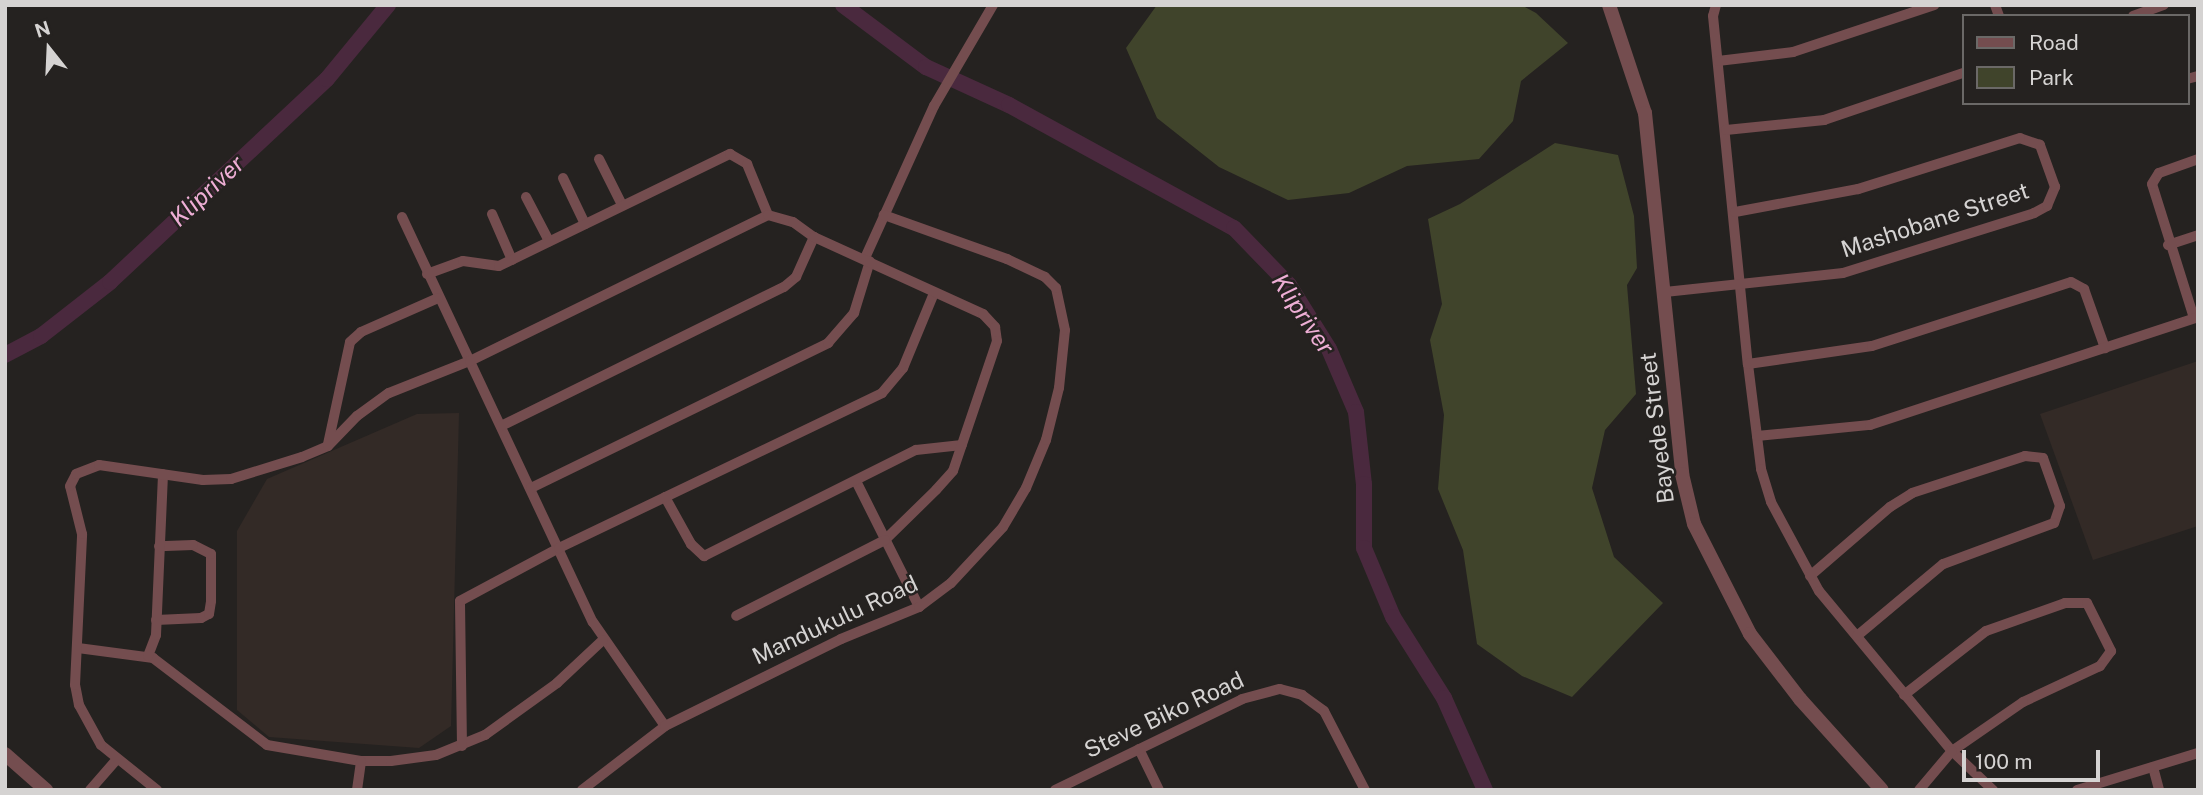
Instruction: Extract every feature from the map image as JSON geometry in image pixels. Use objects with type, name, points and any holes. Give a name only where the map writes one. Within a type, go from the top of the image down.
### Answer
[{"type":"street","points":[[531,488],[828,343],[854,313],[867,260],[884,215],[934,107],[993,5]]},
{"type":"street","name":"Bayede Street","points":[[1609,5],[1643,101],[1682,474],[1705,552],[1756,643],[1882,790]]},
{"type":"street","points":[[1716,5],[1713,16],[1735,212],[1748,364],[1757,436],[1771,502],[1810,576],[1904,695],[1952,751],[1993,790]]},
{"type":"street","points":[[1718,61],[1793,52],[1934,5]]},
{"type":"street","points":[[2139,14],[2164,5]]},
{"type":"street","points":[[1726,130],[1824,120],[1962,73]]},
{"type":"street","name":"Mashobane Street","points":[[1665,292],[1741,286],[1843,273],[2034,213],[2047,206],[2055,187],[2040,145],[2020,138],[1849,191],[1735,212]]},
{"type":"street","points":[[427,274],[457,262],[491,268],[512,260],[708,161],[734,153],[747,164],[768,215]]},
{"type":"street","points":[[599,159],[622,205]]},
{"type":"street","points":[[1757,436],[1870,425],[2196,318],[2168,245],[2152,184],[2159,173],[2198,159]]},
{"type":"street","points":[[563,178],[585,224]]},
{"type":"street","points":[[526,197],[549,241]]},
{"type":"street","points":[[492,214],[512,260]]},
{"type":"street","points":[[157,790],[96,739],[79,705],[82,534],[71,482],[82,470],[99,465],[163,474],[231,479],[328,446],[357,416],[389,393],[470,361],[738,226],[768,215],[793,222],[814,237],[982,314],[996,331],[995,352],[953,471],[885,540],[736,616]]},
{"type":"street","name":"Mandukulu Road","points":[[582,790],[665,726],[780,668],[919,607],[951,583],[995,536],[1026,488],[1054,415],[1064,316],[1056,288],[1045,277],[884,215]]},
{"type":"street","points":[[402,217],[438,298],[604,640],[665,726]]},
{"type":"street","points":[[2168,245],[2198,235]]},
{"type":"street","points":[[500,426],[784,287],[796,277],[814,237]]},
{"type":"street","points":[[1748,364],[1872,346],[2071,282],[2084,289],[2105,348]]},
{"type":"street","points":[[462,746],[458,604],[559,548],[890,388],[934,293]]},
{"type":"street","points":[[328,446],[350,342],[361,332],[438,298]]},
{"type":"street","points":[[666,497],[691,544],[704,556],[916,450],[962,445]]},
{"type":"street","points":[[1810,576],[1890,507],[1912,493],[2025,456],[2043,458],[2060,506],[2054,523],[1943,565],[1857,636]]},
{"type":"street","points":[[148,656],[156,620],[163,474]]},
{"type":"street","points":[[856,481],[919,607]]},
{"type":"street","points":[[156,620],[201,618],[209,614],[212,601],[209,552],[193,545],[159,546]]},
{"type":"street","points":[[1904,695],[1986,631],[2065,603],[2078,601],[2093,609],[2109,644],[2108,660],[2023,702],[1952,751],[1919,790]]},
{"type":"street","points":[[78,648],[148,656],[261,742],[361,761],[419,759],[462,746],[524,709],[604,640]]},
{"type":"street","name":"Steve Biko Road","points":[[1055,790],[1252,695],[1288,690],[1324,711],[1366,790]]},
{"type":"street","points":[[1139,749],[1159,790]]},
{"type":"street","points":[[2077,790],[2198,752]]},
{"type":"street","points":[[5,754],[46,790]]},
{"type":"street","points":[[90,790],[117,759]]},
{"type":"street","points":[[357,790],[361,761]]},
{"type":"street","points":[[2153,767],[2159,790]]},
{"type":"shaded area","points":[[2198,361],[2198,526],[2093,560],[2040,414]]},
{"type":"shaded area","points":[[459,413],[451,726],[419,748],[269,737],[237,710],[237,531],[267,479],[417,414]]},
{"type":"green space","points":[[1157,5],[1521,5],[1536,13],[1568,43],[1521,81],[1513,121],[1479,159],[1407,166],[1349,193],[1288,200],[1219,167],[1157,118],[1126,48]]},
{"type":"green space","points":[[1555,143],[1618,155],[1634,216],[1637,268],[1627,285],[1636,394],[1605,430],[1592,488],[1614,557],[1663,603],[1572,697],[1522,676],[1477,644],[1463,550],[1438,489],[1444,415],[1430,340],[1442,304],[1428,219],[1460,204]]},
{"type":"waterway","name":"Klipriver","points":[[5,355],[41,336],[110,282],[327,79],[388,5]]},
{"type":"waterway","name":"Klipriver","points":[[843,5],[926,67],[1009,105],[1234,228],[1289,285],[1329,349],[1356,412],[1364,484],[1364,548],[1393,617],[1444,698],[1485,790]]}]
